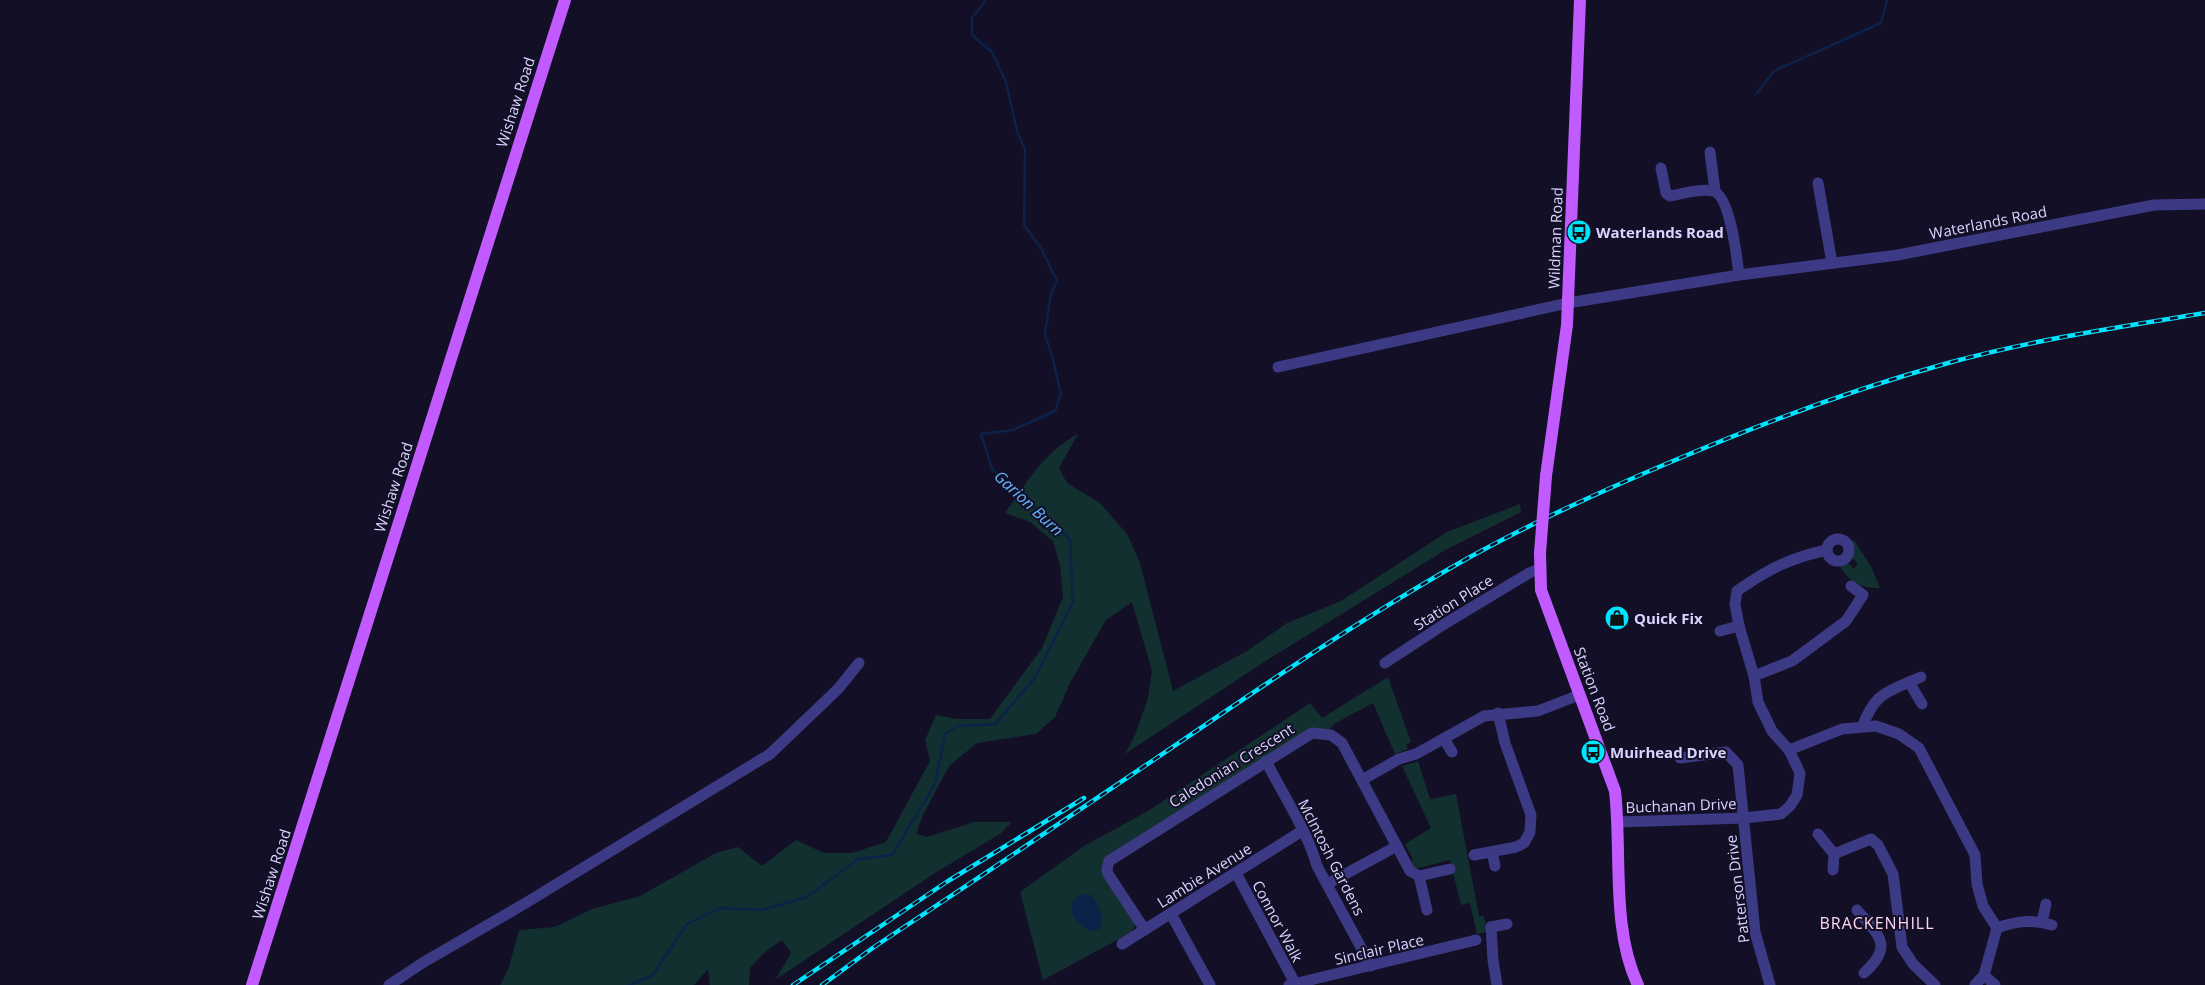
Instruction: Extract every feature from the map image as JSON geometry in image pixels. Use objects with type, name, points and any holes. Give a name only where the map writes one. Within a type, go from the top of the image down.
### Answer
[{"type":"main road","name":"Wishaw Road","points":[[252,985],[565,0]]},
{"type":"main road","name":"Wildman Road","points":[[1540,553],[1546,476],[1565,344],[1568,303],[1580,0]]},
{"type":"main road","name":"Station Road","points":[[1540,553],[1539,569],[1542,590],[1615,791],[1623,939],[1626,956],[1638,985]]},
{"type":"street","points":[[1710,152],[1715,191]]},
{"type":"street","points":[[1661,168],[1666,193],[1670,196],[1707,190],[1715,191],[1721,196],[1734,235],[1739,275]]},
{"type":"street","points":[[1818,184],[1832,263]]},
{"type":"street","name":"Waterlands Road","points":[[1278,366],[1568,303],[1739,275],[1898,254],[2154,205],[2205,204]]},
{"type":"street","name":"Buchanan Drive","points":[[1618,822],[1744,818],[1781,814],[1790,806],[1797,795],[1800,773],[1789,750],[1772,731],[1758,702],[1754,676],[1739,626],[1735,604],[1738,591],[1765,572],[1801,556],[1827,550]]},
{"type":"street","name":"Station Place","points":[[1385,663],[1446,623],[1529,573],[1539,569]]},
{"type":"street","points":[[1754,676],[1792,661],[1846,622],[1869,594],[1851,586]]},
{"type":"street","points":[[1720,632],[1739,626]]},
{"type":"street","points":[[389,985],[770,754],[838,688],[859,663]]},
{"type":"street","points":[[1862,727],[1870,706],[1883,694],[1921,677]]},
{"type":"street","points":[[1909,682],[1922,704]]},
{"type":"street","points":[[1362,780],[1399,759],[1416,754],[1484,716],[1538,710],[1579,695]]},
{"type":"street","points":[[1474,855],[1516,847],[1524,843],[1532,824],[1531,815],[1515,773],[1498,713]]},
{"type":"street","points":[[1789,750],[1842,729],[1876,726],[1899,734],[1919,748],[1975,855],[1977,884],[1983,906],[1997,928],[1984,976],[1975,985]]},
{"type":"street","name":"Caledonian Crescent","points":[[1145,930],[1108,874],[1109,861],[1308,735],[1318,732],[1325,733],[1342,743],[1410,871],[1419,876],[1427,910]]},
{"type":"street","points":[[1444,739],[1452,752]]},
{"type":"street","name":"Patterson Drive","points":[[1680,758],[1726,752],[1738,765],[1754,932],[1770,985]]},
{"type":"street","name":"McIntosh Gardens","points":[[1266,761],[1314,855],[1317,866],[1371,966]]},
{"type":"street","name":"Lambie Avenue","points":[[1122,944],[1302,831]]},
{"type":"street","points":[[1818,834],[1834,854],[1833,870]]},
{"type":"street","points":[[1834,854],[1871,839],[1878,845],[1893,874],[1902,947],[1913,964],[1935,985]]},
{"type":"street","points":[[1327,884],[1397,846]]},
{"type":"street","points":[[1492,852],[1495,866]]},
{"type":"street","points":[[1419,876],[1450,869]]},
{"type":"street","name":"Connor Walk","points":[[1236,873],[1292,984]]},
{"type":"street","points":[[1997,928],[2018,921],[2047,923],[2046,904]]},
{"type":"street","points":[[1857,910],[1880,938],[1882,947],[1875,963],[1864,973]]},
{"type":"street","points":[[1171,914],[1210,985]]},
{"type":"street","points":[[1489,915],[1492,927],[1493,960],[1497,985]]},
{"type":"street","points":[[1492,927],[1506,924]]},
{"type":"street","points":[[1880,938],[1900,932]]},
{"type":"street","name":"Sinclair Place","points":[[1292,984],[1476,940]]},
{"type":"street","points":[[1984,976],[1995,985]]},
{"type":"green space","points":[[1078,434],[1059,468],[1067,483],[1100,503],[1127,534],[1140,563],[1173,691],[1247,651],[1287,623],[1341,601],[1447,532],[1520,504],[1521,512],[1447,549],[1267,660],[1125,754],[1135,735],[1148,698],[1152,671],[1132,602],[1106,620],[1070,683],[1055,717],[1036,734],[977,743],[949,766],[923,815],[916,834],[927,837],[974,822],[1012,822],[1000,834],[935,873],[775,980],[791,953],[782,940],[765,952],[750,968],[749,985],[710,985],[708,969],[694,985],[500,985],[509,967],[519,930],[555,927],[592,909],[640,896],[716,853],[738,847],[762,866],[796,840],[824,853],[852,853],[886,842],[930,761],[925,740],[936,715],[956,719],[990,719],[1042,648],[1063,597],[1060,565],[1053,541],[1030,522],[1005,513],[1046,459],[1066,441]]},
{"type":"green space","points":[[1854,540],[1872,568],[1880,588],[1862,586],[1843,572],[1840,566],[1848,563],[1854,569],[1858,563],[1852,558],[1855,550],[1852,541]]},
{"type":"green space","points":[[1388,677],[1411,742],[1406,744],[1408,749],[1395,754],[1373,703],[1334,724],[1329,730],[1323,729],[1105,858],[1136,923],[1132,932],[1043,980],[1020,892],[1084,846],[1148,811],[1310,703],[1322,718]]},
{"type":"green space","points":[[1418,761],[1430,799],[1456,794],[1479,916],[1484,916],[1487,932],[1477,934],[1470,903],[1461,905],[1450,860],[1415,869],[1411,862],[1413,859],[1405,844],[1431,828],[1402,766]]},
{"type":"water","points":[[1082,894],[1092,895],[1097,903],[1102,915],[1100,929],[1090,931],[1075,919],[1072,911],[1073,900]]},
{"type":"waterway","name":"Garion Burn","points":[[629,985],[652,976],[687,924],[720,908],[763,910],[807,897],[858,859],[892,855],[935,784],[945,734],[958,726],[995,724],[1034,679],[1073,602],[1070,540],[992,469],[981,434],[1013,430],[1055,411],[1061,394],[1045,334],[1051,294],[1057,281],[1041,248],[1024,225],[1025,150],[1017,131],[1006,82],[992,52],[972,35],[972,18],[986,0]]},
{"type":"waterway","points":[[1757,93],[1774,71],[1881,23],[1887,0]]},
{"type":"railway","points":[[822,985],[874,947],[1310,655],[1429,580],[1545,518],[1621,483],[1774,420],[1878,384],[1948,363],[2012,347],[2205,313]]},
{"type":"railway","points":[[793,985],[948,881],[1084,798]]},
{"type":"place","name":"Waterlands Road","points":[[1579,232]]},
{"type":"place","name":"Quick Fix","points":[[1617,618]]},
{"type":"place","name":"Muirhead Drive","points":[[1593,752]]},
{"type":"district","name":"BRACKENHILL","points":[[1877,923]]}]
